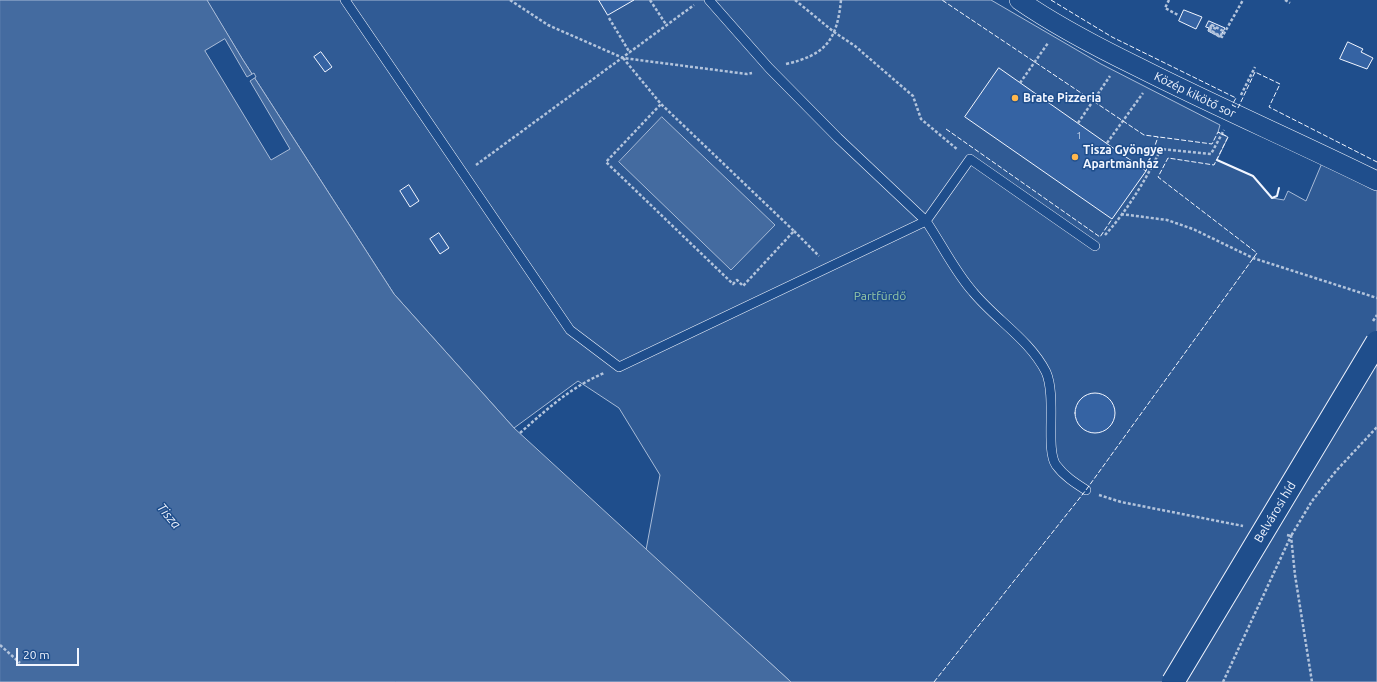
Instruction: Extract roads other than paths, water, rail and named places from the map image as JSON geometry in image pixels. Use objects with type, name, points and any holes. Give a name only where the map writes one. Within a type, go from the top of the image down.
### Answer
[{"type":"street","name":"Közép kikötő sor","points":[[1019,0],[1060,26],[1142,69],[1231,113],[1329,157],[1377,181]]},
{"type":"street","name":"Belvárosi híd","points":[[1173,682],[1377,342]]},
{"type":"lane","points":[[345,0],[570,330],[619,367],[926,221],[970,159],[1095,246]]},
{"type":"lane","points":[[709,0],[769,68],[838,138],[926,221],[972,291],[986,306],[1011,327],[1038,358],[1047,374],[1052,399],[1052,452],[1055,464],[1068,478],[1086,490]]},
{"type":"water","name":"Tisza","points":[[0,0],[207,0],[243,60],[394,294],[514,428],[791,682],[0,682]]},
{"type":"water","points":[[662,117],[775,225],[731,270],[619,162]]},
{"type":"place","name":"Brate Pizzeria","points":[[1015,98]]},
{"type":"place","name":"Tisza Gyöngye Apartmanház","points":[[1075,157]]},
{"type":"park label","name":"Partfürdő","points":[[880,296]]}]
